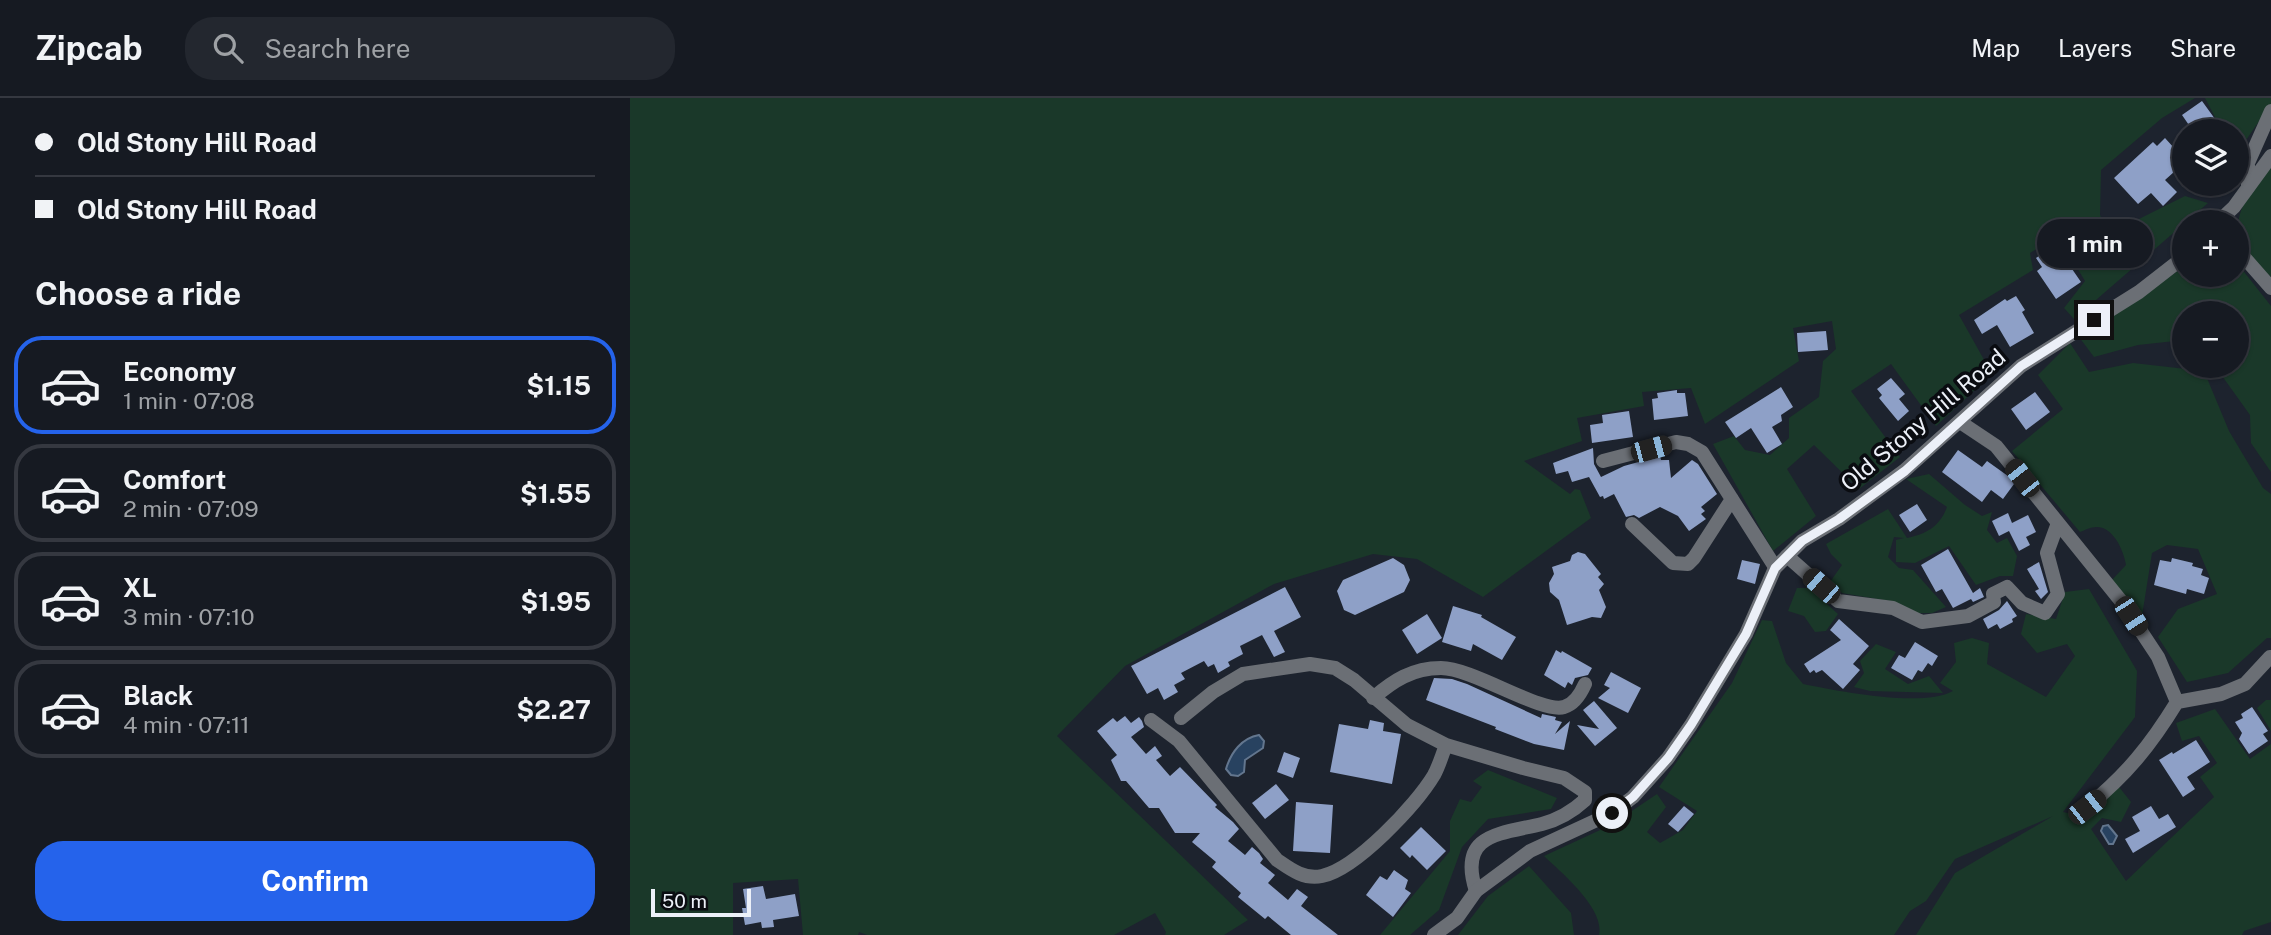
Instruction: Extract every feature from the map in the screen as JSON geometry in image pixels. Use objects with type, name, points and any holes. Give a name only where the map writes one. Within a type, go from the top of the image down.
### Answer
[{"type":"street","points":[[2249,161],[2271,111]]},
{"type":"street","points":[[2249,186],[2271,156]]},
{"type":"street","points":[[2231,210],[2242,196]]},
{"type":"street","points":[[2249,263],[2271,288]]},
{"type":"street","name":"Old Stony Hill Road","points":[[1434,935],[1457,918],[1476,891],[1530,851],[1612,813],[1633,797],[1668,758],[1691,725],[1746,634],[1775,567],[1802,541],[1839,519],[1905,471],[2021,366],[2139,292],[2172,266]]},
{"type":"street","points":[[1960,422],[1996,446],[2121,601],[2158,657],[2177,702]]},
{"type":"street","points":[[1603,461],[1675,442],[1688,444],[1702,452],[1775,567]]},
{"type":"street","points":[[1632,524],[1673,564],[1688,564],[1732,499]]},
{"type":"street","points":[[1787,556],[1838,601],[1893,608],[1922,622],[1968,616],[1994,602],[1993,594],[2007,587],[2022,603],[2045,613],[2058,594],[2047,553],[2058,523]]},
{"type":"street","points":[[2087,807],[2114,785],[2154,740],[2177,702],[2221,694],[2245,684],[2270,657]]},
{"type":"street","points":[[1181,718],[1213,692],[1243,674],[1310,664],[1335,668],[1354,680],[1407,725],[1446,745],[1564,778],[1585,792],[1585,800],[1565,815],[1544,824],[1506,830],[1485,840],[1474,853],[1471,864],[1471,876],[1476,891]]},
{"type":"street","points":[[1373,698],[1396,679],[1417,671],[1441,668],[1464,672],[1548,707],[1564,707],[1578,697],[1585,684]]},
{"type":"street","points":[[1151,720],[1179,741],[1277,860],[1298,874],[1321,876],[1372,846],[1411,805],[1434,775],[1446,745]]},
{"type":"green space","points":[[630,98],[2195,98],[2162,118],[2101,170],[2100,215],[2115,250],[2135,221],[2185,196],[2208,203],[2200,210],[2172,210],[2172,234],[2074,319],[2064,308],[2085,281],[2058,236],[2030,253],[2033,270],[1959,315],[1992,374],[1936,426],[1891,364],[1851,391],[1900,457],[1859,489],[1814,445],[1787,469],[1816,516],[1773,551],[1713,444],[1734,436],[1745,450],[1770,455],[1789,438],[1789,418],[1819,397],[1823,361],[1836,349],[1832,321],[1793,328],[1799,361],[1705,424],[1691,388],[1642,392],[1644,406],[1577,418],[1582,441],[1524,461],[1570,494],[1575,489],[1580,490],[1591,518],[1483,597],[1417,559],[1373,554],[1274,584],[1125,666],[1057,736],[1248,920],[1224,935],[1165,935],[1166,932],[1155,913],[1114,935],[867,935],[859,932],[858,935],[803,935],[798,879],[733,883],[733,935],[630,935]]},
{"type":"green space","points":[[2205,98],[2271,98],[2271,104],[2249,136],[2249,119],[2216,119]]},
{"type":"green space","points":[[2271,165],[2271,277],[2249,256],[2249,210],[2241,210]]},
{"type":"green space","points":[[2172,275],[2172,287],[2249,287],[2249,278],[2271,306],[2271,472],[2251,443],[2250,415],[2224,378],[2249,378],[2249,301],[2172,301],[2172,341],[2138,345],[2094,357],[2079,337]]},
{"type":"green space","points":[[2070,343],[2089,372],[2133,363],[2172,367],[2172,378],[2207,378],[2229,431],[2263,488],[2271,494],[2271,638],[2267,638],[2228,673],[2187,682],[2158,637],[2178,609],[2217,594],[2198,549],[2167,545],[2152,553],[2141,622],[2111,581],[2126,565],[2117,540],[2102,528],[2080,532],[2012,451],[2063,409],[2038,375]]},
{"type":"green space","points":[[1929,474],[1982,516],[1992,512],[1987,530],[1997,543],[2007,538],[2017,556],[2013,576],[2000,576],[1976,585],[1949,546],[1915,563],[1896,562],[1896,540],[1904,538],[1894,537],[1888,557],[1899,568],[1913,570],[1946,607],[1932,613],[1916,613],[1895,602],[1842,593],[1830,582],[1842,565],[1826,544],[1888,509],[1907,538],[1932,528],[1947,507],[1906,479]]},
{"type":"green space","points":[[1797,588],[1809,588],[1838,614],[1826,631],[1815,632],[1804,616],[1788,611]]},
{"type":"green space","points":[[2089,589],[2137,671],[2135,717],[2063,812],[2082,816],[2119,787],[2131,802],[2121,822],[2102,818],[2091,829],[2126,881],[2214,797],[2200,777],[2217,763],[2199,736],[2182,741],[2176,723],[2215,709],[2250,759],[2271,744],[2271,922],[2244,931],[2242,935],[1916,935],[1955,873],[2053,816],[1955,859],[1926,901],[1910,911],[1894,935],[1599,935],[1599,925],[1589,903],[1544,856],[1611,825],[1657,794],[1666,807],[1647,832],[1660,843],[1683,830],[1697,811],[1659,787],[1732,683],[1762,620],[1772,621],[1786,663],[1803,684],[1901,698],[1939,696],[1953,691],[1940,683],[1956,662],[1954,643],[1972,638],[1989,643],[1987,664],[2046,697],[2075,656],[2067,644],[2037,653],[2021,634],[2026,614],[2056,619],[2065,592]]},
{"type":"green space","points":[[1876,644],[1896,652],[1885,669],[1908,684],[1929,676],[1943,693],[1870,691],[1854,687],[1864,673],[1860,661]]},
{"type":"green space","points":[[2266,700],[2271,700],[2271,731],[2257,708]]},
{"type":"green space","points":[[1488,770],[1557,798],[1551,809],[1488,819],[1462,847],[1439,910],[1410,935],[1380,935],[1450,851],[1450,821],[1460,799],[1471,802],[1482,787],[1473,781]]},
{"type":"green space","points":[[1529,866],[1571,913],[1574,935],[1458,935],[1488,896]]},
{"type":"water","points":[[1259,735],[1264,741],[1263,748],[1245,760],[1244,772],[1238,776],[1231,775],[1226,769],[1234,752],[1247,739]]},
{"type":"water","points":[[2108,825],[2117,836],[2113,844],[2109,844],[2101,831],[2103,826]]},
{"type":"building","points":[[2202,101],[2215,119],[2185,119],[2182,115]]},
{"type":"building","points":[[2165,138],[2172,146],[2172,174],[2165,180],[2172,187],[2173,196],[2163,206],[2151,193],[2138,204],[2114,178],[2153,142],[2157,146]]},
{"type":"building","points":[[2052,247],[2058,256],[2061,253],[2081,282],[2056,299],[2037,271],[2042,267],[2036,258]]},
{"type":"building","points":[[2016,296],[2034,333],[2010,347],[1997,325],[1982,334],[1974,320],[2005,299],[2007,301]]},
{"type":"building","points":[[1826,331],[1828,350],[1798,352],[1797,333]]},
{"type":"building","points":[[1891,378],[1905,394],[1899,399],[1909,411],[1898,421],[1879,398],[1882,395],[1877,389]]},
{"type":"building","points":[[1781,387],[1793,407],[1781,415],[1782,421],[1772,427],[1782,444],[1767,453],[1751,428],[1736,438],[1725,422]]},
{"type":"building","points":[[1677,390],[1677,393],[1685,393],[1688,416],[1654,420],[1652,399],[1658,398],[1657,393]]},
{"type":"building","points":[[2035,392],[2050,412],[2026,430],[2011,409]]},
{"type":"building","points":[[1629,411],[1633,437],[1592,443],[1590,425],[1603,423],[1602,415]]},
{"type":"building","points":[[1593,448],[1594,464],[1601,477],[1624,466],[1660,456],[1661,460],[1669,460],[1671,478],[1692,460],[1698,464],[1717,494],[1701,507],[1705,511],[1701,514],[1706,519],[1689,531],[1678,516],[1660,507],[1639,518],[1634,515],[1626,517],[1614,494],[1604,499],[1603,496],[1600,497],[1589,477],[1572,482],[1568,471],[1556,474],[1553,463]]},
{"type":"building","points":[[1958,450],[1982,467],[1987,461],[2008,476],[2014,484],[2003,499],[1991,490],[1982,502],[1942,472]]},
{"type":"building","points":[[1917,504],[1927,520],[1910,532],[1899,515]]},
{"type":"building","points":[[2008,513],[2012,523],[2028,515],[2036,532],[2026,537],[2030,545],[2019,551],[2009,531],[1999,536],[1992,521]]},
{"type":"building","points":[[1948,549],[1973,593],[1980,588],[1984,597],[1973,602],[1971,599],[1953,608],[1942,589],[1936,592],[1921,565]]},
{"type":"building","points":[[1578,552],[1585,554],[1601,574],[1598,577],[1604,584],[1599,590],[1606,607],[1601,618],[1592,617],[1567,625],[1559,600],[1550,592],[1549,583],[1554,574],[1552,567],[1570,561],[1572,555]]},
{"type":"building","points":[[1393,558],[1404,565],[1410,580],[1404,592],[1355,615],[1344,610],[1337,591],[1343,580]]},
{"type":"building","points":[[2172,558],[2193,563],[2192,566],[2203,569],[2201,575],[2209,578],[2204,594],[2187,589],[2186,594],[2154,585],[2160,560],[2171,562]]},
{"type":"building","points":[[1742,560],[1760,564],[1755,584],[1737,579]]},
{"type":"building","points":[[2039,562],[2048,592],[2041,599],[2035,591],[2039,589],[2027,569]]},
{"type":"building","points":[[1285,587],[1301,617],[1274,631],[1285,652],[1274,657],[1262,635],[1240,646],[1243,654],[1228,662],[1230,666],[1218,673],[1214,664],[1208,667],[1204,661],[1181,673],[1185,679],[1174,685],[1178,692],[1164,700],[1158,688],[1147,694],[1131,666]]},
{"type":"building","points":[[2007,601],[2017,616],[2012,619],[2013,622],[2000,629],[1997,624],[1988,629],[1983,619],[1999,610]]},
{"type":"building","points":[[1453,606],[1482,615],[1481,617],[1516,637],[1502,660],[1473,644],[1471,651],[1442,642]]},
{"type":"building","points":[[1427,614],[1442,638],[1417,654],[1402,630]]},
{"type":"building","points":[[1839,619],[1869,646],[1853,664],[1860,670],[1843,689],[1822,670],[1810,673],[1804,664],[1841,640],[1830,630]]},
{"type":"building","points":[[1915,642],[1938,656],[1932,666],[1928,663],[1922,672],[1918,670],[1912,680],[1891,668],[1899,655],[1905,658]]},
{"type":"building","points":[[1556,650],[1592,668],[1588,675],[1575,678],[1572,685],[1568,682],[1565,688],[1544,675]]},
{"type":"building","points":[[1611,672],[1641,688],[1628,713],[1598,698],[1610,688],[1604,685]]},
{"type":"building","points":[[1434,678],[1452,679],[1467,684],[1541,718],[1542,714],[1556,717],[1555,720],[1562,722],[1555,734],[1570,721],[1564,750],[1534,744],[1426,700]]},
{"type":"building","points":[[1594,701],[1617,728],[1595,746],[1577,725],[1599,729],[1583,710]]},
{"type":"building","points":[[2252,707],[2268,731],[2263,734],[2268,741],[2249,754],[2239,739],[2242,733],[2235,722],[2243,718],[2241,714]]},
{"type":"building","points":[[1125,716],[1131,723],[1139,717],[1142,721],[1144,727],[1131,737],[1146,754],[1155,746],[1162,756],[1156,760],[1170,776],[1180,767],[1217,805],[1215,807],[1239,829],[1228,841],[1245,855],[1252,847],[1259,853],[1263,859],[1260,863],[1275,875],[1268,883],[1288,900],[1297,889],[1308,897],[1301,906],[1338,935],[1291,935],[1268,916],[1265,919],[1238,897],[1241,893],[1212,867],[1216,862],[1192,842],[1200,833],[1175,833],[1159,808],[1149,808],[1126,781],[1121,781],[1111,760],[1117,755],[1097,731],[1113,718],[1117,722]]},
{"type":"building","points":[[1370,720],[1384,723],[1383,731],[1401,734],[1392,784],[1330,772],[1339,724],[1368,729]]},
{"type":"building","points":[[2196,740],[2210,762],[2187,777],[2195,789],[2183,797],[2159,760]]},
{"type":"building","points":[[1284,752],[1300,758],[1293,778],[1277,772]]},
{"type":"building","points":[[1276,784],[1289,800],[1265,819],[1252,803]]},
{"type":"building","points":[[1296,802],[1333,805],[1330,853],[1293,851]]},
{"type":"building","points":[[1684,806],[1694,814],[1678,832],[1668,824]]},
{"type":"building","points":[[2151,806],[2159,819],[2168,814],[2176,827],[2133,853],[2125,839],[2140,831],[2132,817]]},
{"type":"building","points":[[1421,827],[1446,851],[1427,870],[1412,855],[1410,858],[1400,848]]},
{"type":"building","points":[[1394,870],[1408,880],[1405,889],[1411,893],[1393,917],[1366,895],[1380,876],[1387,880]]},
{"type":"building","points":[[763,886],[766,899],[795,894],[799,916],[773,920],[774,927],[762,928],[761,922],[745,925],[743,889]]},
{"type":"route","points":[[1612,813],[1633,797],[1668,758],[1691,725],[1746,634],[1775,568],[1802,541],[1839,519],[1905,471],[2021,366],[2094,320]]}]
